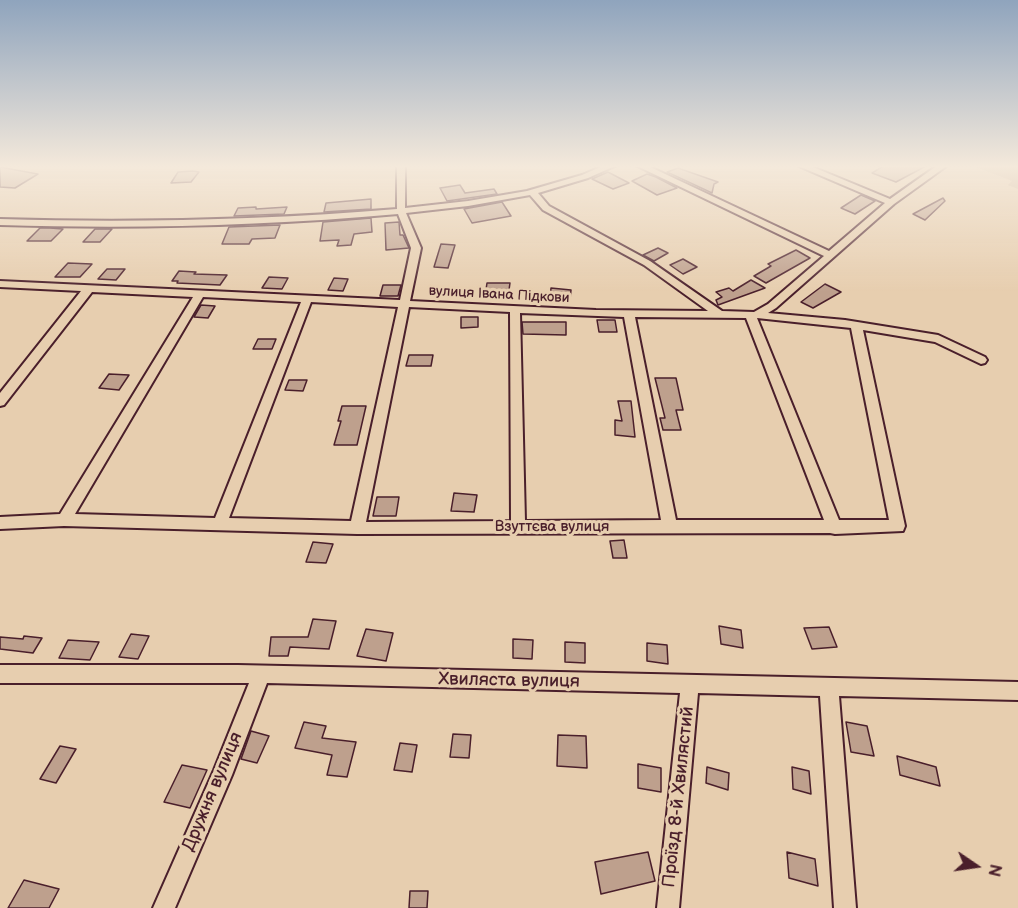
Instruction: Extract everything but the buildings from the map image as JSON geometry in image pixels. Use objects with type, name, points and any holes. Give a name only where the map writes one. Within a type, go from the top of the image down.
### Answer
[{"type":"street","points":[[357,528],[406,305],[416,248],[401,207]]},
{"type":"street","points":[[0,222],[132,225],[243,222],[447,207]]},
{"type":"street","points":[[545,207],[647,263],[722,316]]},
{"type":"street","points":[[729,207],[830,255]]},
{"type":"street","points":[[835,528],[753,315],[772,306],[885,207]]},
{"type":"street","name":"вулиця Івана Підкови","points":[[0,285],[630,314],[753,315],[856,325],[938,339],[981,360]]},
{"type":"street","points":[[0,402],[89,288]]},
{"type":"street","points":[[64,520],[200,294]]},
{"type":"street","points":[[220,523],[307,300]]},
{"type":"street","points":[[515,309],[518,526]]},
{"type":"street","points":[[630,314],[670,528]]},
{"type":"street","name":"Взуттєва вулиця","points":[[0,523],[64,520],[357,528],[898,526],[856,325]]},
{"type":"street","name":"Хвиляста вулиця","points":[[0,674],[261,675],[1018,691]]},
{"type":"street","name":"Дружня вулиця","points":[[164,908],[222,775],[261,675]]},
{"type":"street","name":"Проїзд 8-й Хвилястий","points":[[668,908],[690,685]]},
{"type":"street","points":[[829,688],[844,908]]}]
